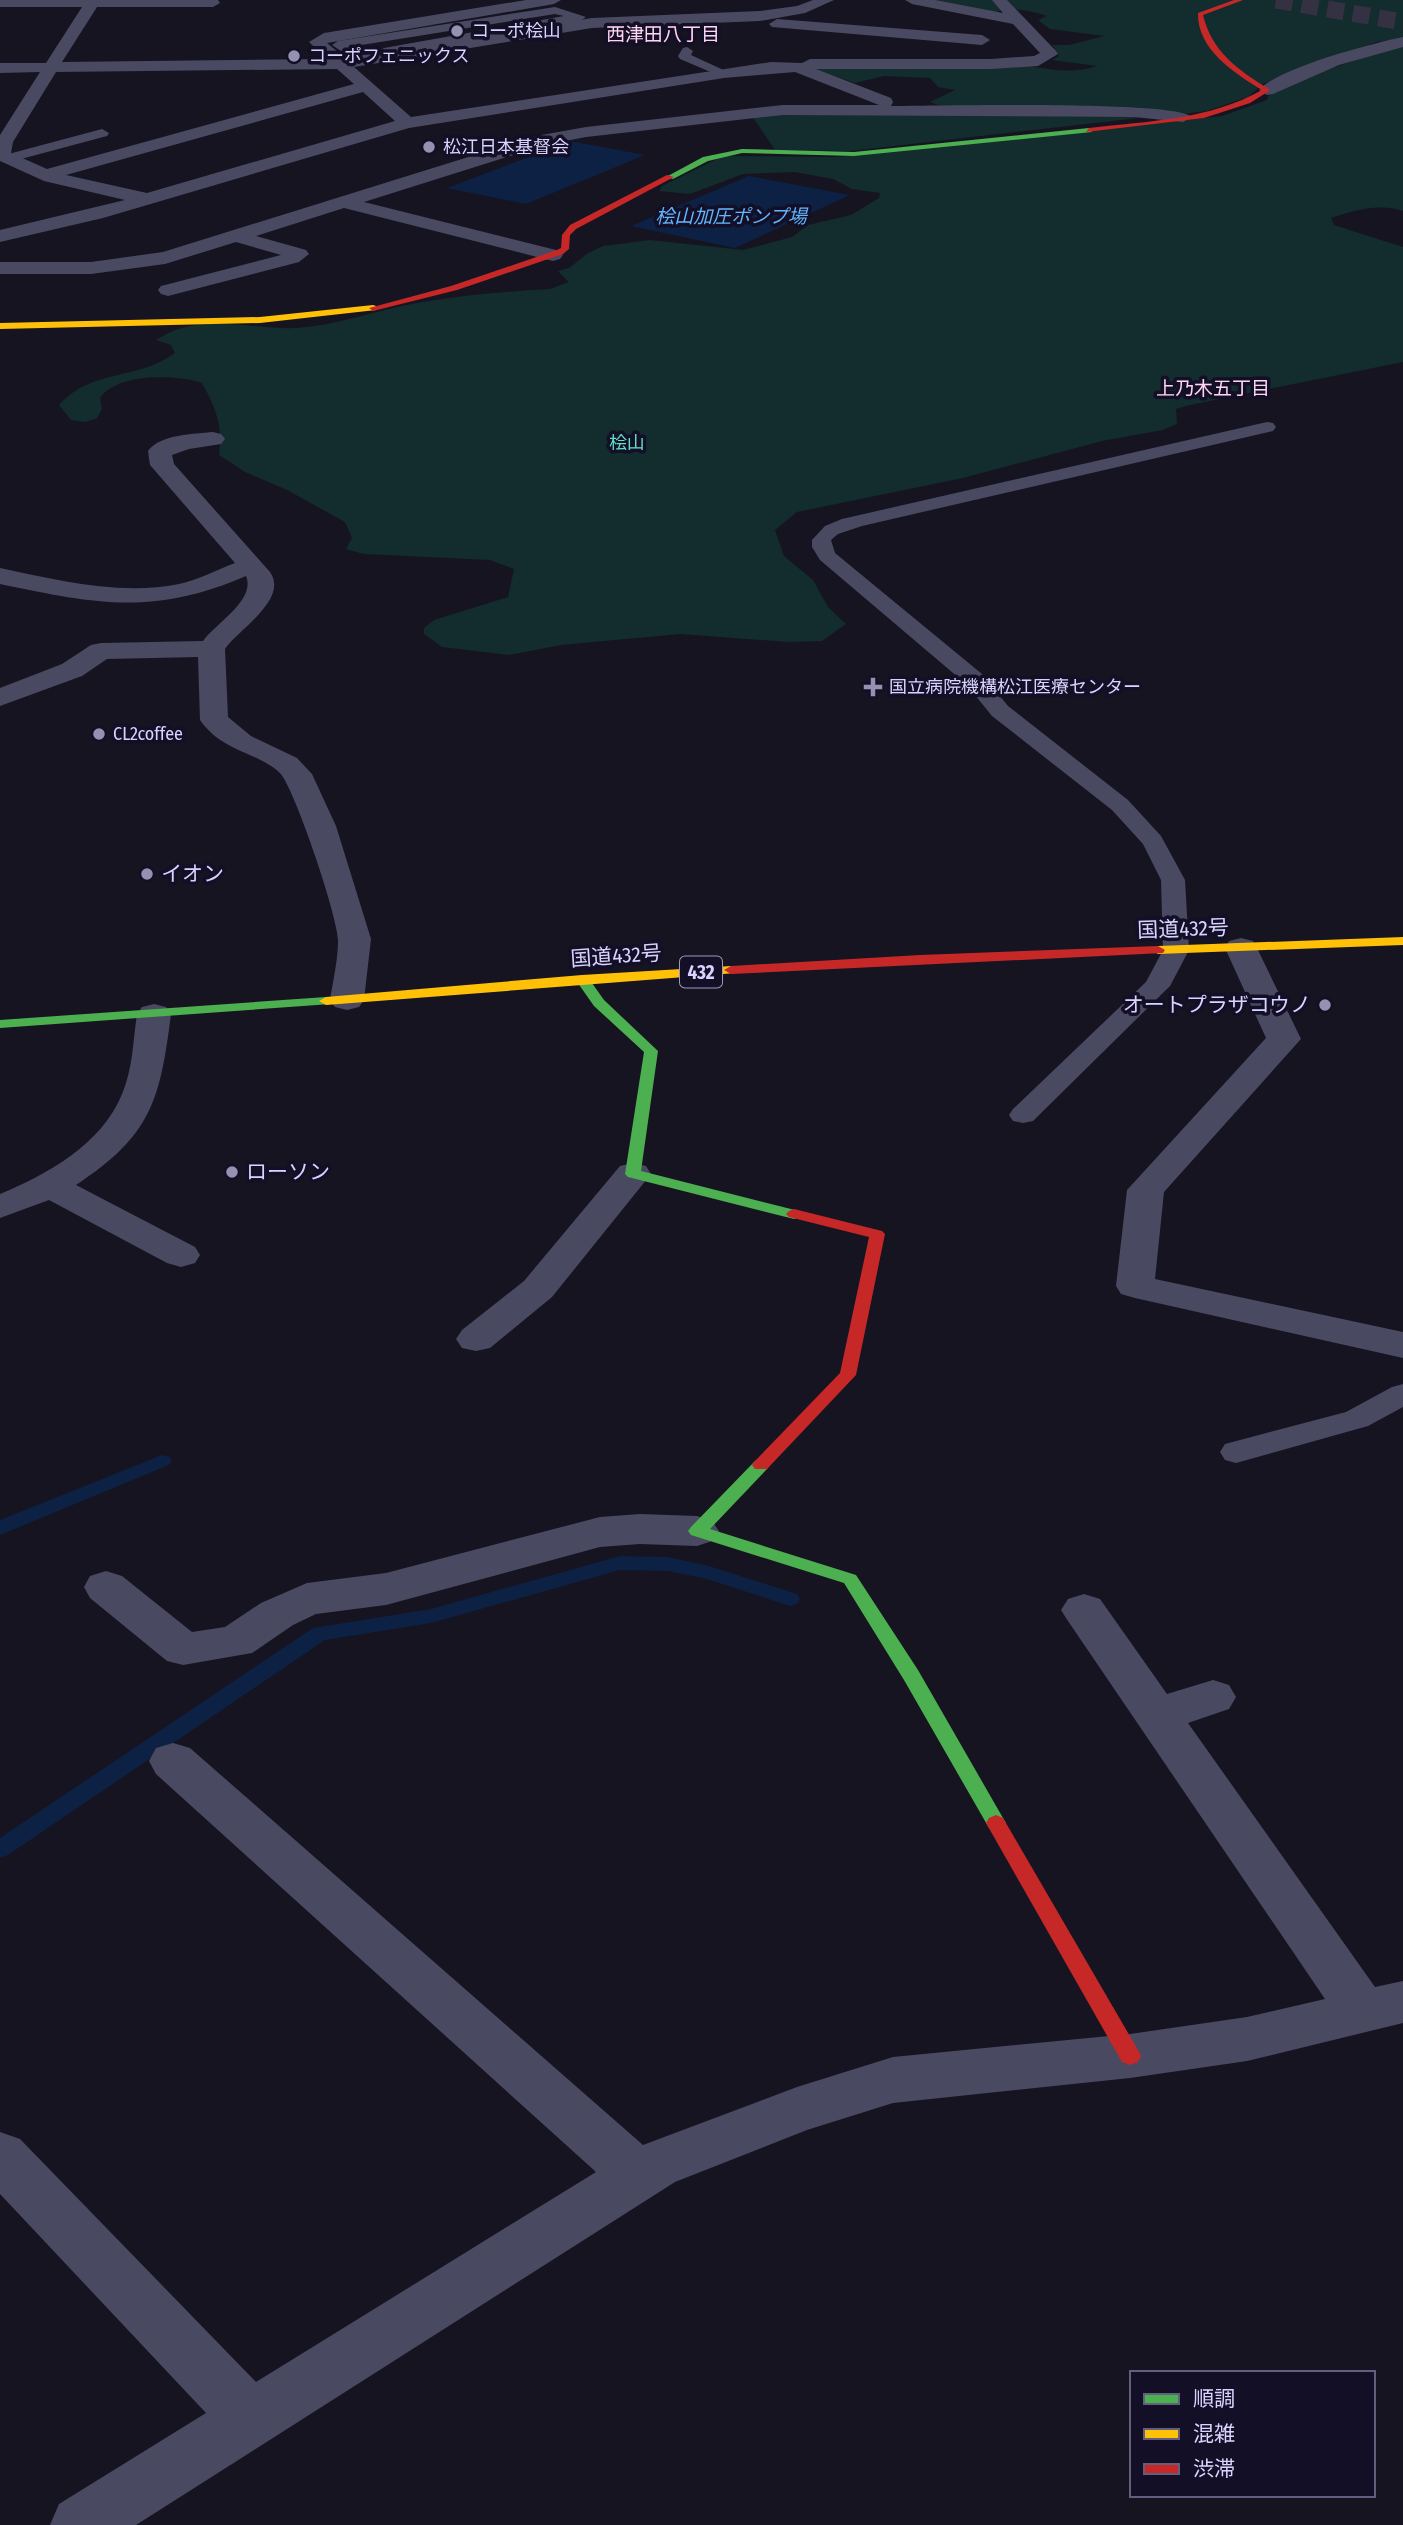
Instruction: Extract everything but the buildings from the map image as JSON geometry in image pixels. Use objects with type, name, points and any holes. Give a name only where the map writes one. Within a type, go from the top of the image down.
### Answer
[{"type":"main road","points":[[0,326],[55,322],[288,318],[348,313],[416,297],[553,255],[565,248],[566,235],[573,227],[706,159],[722,154],[750,151],[835,155],[907,150],[1213,114],[1251,101],[1267,90],[1251,81],[1205,40],[1199,14],[1240,0]]},
{"type":"main road","name":"国道432号","points":[[0,1024],[347,1000],[582,979],[920,959],[1403,942]]},
{"type":"main road","points":[[582,979],[599,1003],[650,1051],[633,1174],[877,1234],[848,1374],[697,1531],[850,1578],[911,1675],[1130,2056]]},
{"type":"street","points":[[407,123],[317,41],[329,36],[554,0]]},
{"type":"street","points":[[0,68],[340,64],[604,22],[760,16],[800,10],[827,0]]},
{"type":"street","points":[[912,0],[1020,22]]},
{"type":"street","points":[[0,236],[76,220],[407,123],[783,66],[1038,61],[1050,54],[999,0]]},
{"type":"street","points":[[92,2],[3,151],[49,175],[146,199]]},
{"type":"street","points":[[0,3],[213,2]]},
{"type":"street","points":[[760,16],[789,27],[1043,44]]},
{"type":"street","points":[[1267,90],[1300,73],[1380,46],[1403,42]]},
{"type":"street","points":[[783,66],[802,69],[904,109]]},
{"type":"street","points":[[49,175],[366,86]]},
{"type":"street","points":[[0,268],[118,266],[165,258],[542,140],[586,132],[783,110],[1134,112],[1183,117]]},
{"type":"street","points":[[342,202],[553,255]]},
{"type":"street","points":[[168,290],[299,254],[237,236]]},
{"type":"street","points":[[213,439],[169,446],[160,451],[160,457],[162,465],[261,577],[263,587],[258,603],[227,629],[211,649],[214,720],[242,742],[287,764],[297,774],[321,826],[355,939],[347,1000]]},
{"type":"street","points":[[0,576],[116,595],[155,595],[200,586],[249,566]]},
{"type":"street","points":[[0,698],[72,670],[101,651],[211,649]]},
{"type":"street","points":[[1241,948],[1284,1039],[1146,1190],[1135,1286],[1403,1345]]},
{"type":"street","points":[[0,1207],[51,1185],[87,1159],[125,1124],[144,1081],[155,1014]]},
{"type":"street","points":[[476,1339],[538,1289],[633,1174]]},
{"type":"street","points":[[51,1185],[181,1255]]},
{"type":"street","points":[[106,1587],[183,1649],[236,1642],[276,1614],[307,1599],[386,1589],[600,1532],[640,1529],[697,1531]]},
{"type":"street","points":[[81,2525],[655,2165],[797,2110],[893,2080],[1130,2056],[1247,2039],[1383,2007],[1157,1715],[1084,1610]]},
{"type":"street","points":[[1157,1715],[1213,1698]]},
{"type":"street","points":[[173,1761],[639,2176]]},
{"type":"street","points":[[0,2156],[250,2418]]},
{"type":"lane","points":[[362,61],[338,45],[555,10],[580,17],[384,52],[393,56]]},
{"type":"lane","points":[[604,22],[644,39]]},
{"type":"lane","points":[[687,51],[684,56],[724,73]]},
{"type":"lane","points":[[3,151],[102,133]]},
{"type":"lane","points":[[1023,1115],[1157,986],[1176,950],[1173,880],[1153,841],[1120,805],[1000,711],[974,679],[827,556],[820,547],[820,540],[835,528],[866,519],[1267,427]]},
{"type":"lane","points":[[1236,1452],[1357,1419],[1403,1394]]},
{"type":"green space","points":[[924,0],[1403,0],[1403,38],[1377,42],[1305,67],[1263,84],[1248,97],[1207,111],[1183,114],[946,108],[930,102],[955,90],[938,87],[930,78],[884,76],[855,83],[814,69],[1030,66],[1072,71],[1097,66],[1052,60],[1059,56],[1052,45],[1069,45],[1104,36],[1050,29],[1038,20],[1047,16],[1033,12],[1011,10],[990,14]]},
{"type":"green space","name":"桧山","points":[[1403,44],[1403,211],[1376,208],[1331,218],[1334,225],[1403,247],[1403,362],[1190,405],[1176,409],[1177,424],[1163,430],[1102,441],[963,478],[797,512],[775,530],[784,556],[813,580],[828,607],[846,624],[822,641],[789,642],[680,634],[561,645],[509,655],[442,647],[424,634],[424,628],[434,620],[508,597],[514,569],[490,560],[364,554],[346,549],[352,538],[345,522],[287,490],[245,472],[219,455],[217,418],[202,383],[163,377],[119,384],[100,398],[102,409],[97,418],[86,422],[71,420],[59,405],[86,385],[145,368],[175,353],[171,345],[156,340],[189,326],[224,324],[297,328],[328,324],[438,300],[550,289],[569,282],[558,271],[569,268],[588,253],[603,246],[650,240],[743,250],[792,237],[808,225],[851,215],[879,198],[880,193],[852,189],[833,179],[794,172],[743,174],[690,194],[659,191],[662,186],[723,156],[837,157],[1222,116],[1267,100],[1268,96],[1294,81]]},
{"type":"green space","points":[[774,113],[1139,118],[851,151],[775,150],[752,116]]},
{"type":"water","name":"桧山加圧ポンプ場","points":[[570,141],[645,155],[526,204],[447,188]]},
{"type":"water","name":"桧山加圧ポンプ場","points":[[749,176],[850,195],[735,248],[631,226]]},
{"type":"waterway","points":[[0,1528],[162,1461]]},
{"type":"waterway","points":[[0,1849],[320,1633],[431,1616],[620,1563],[668,1564],[709,1573],[790,1599]]},
{"type":"tunnel","points":[[1276,0],[1403,22]]},
{"type":"traffic: fast","points":[[670,177],[706,159],[742,151],[854,154],[1089,130]]},
{"type":"traffic: fast","points":[[582,979],[599,1003],[651,1051],[633,1174],[794,1214]]},
{"type":"traffic: fast","points":[[0,1024],[326,1001]]},
{"type":"traffic: fast","points":[[761,1465],[697,1531],[850,1579],[911,1675],[996,1823]]},
{"type":"traffic: slow","points":[[0,326],[260,320],[373,308]]},
{"type":"traffic: slow","points":[[1158,950],[1403,941]]},
{"type":"traffic: slow","points":[[326,1001],[582,979],[731,970]]},
{"type":"traffic: jam","points":[[1089,130],[1204,115],[1247,101],[1267,90],[1224,60],[1215,50],[1203,27],[1200,14],[1240,0]]},
{"type":"traffic: jam","points":[[373,308],[454,288],[560,252],[565,249],[566,235],[573,227],[670,177]]},
{"type":"traffic: jam","points":[[731,970],[920,959],[1158,950]]},
{"type":"traffic: jam","points":[[761,1465],[848,1375],[877,1234],[794,1214]]},
{"type":"traffic: jam","points":[[996,1823],[1130,2056]]},
{"type":"place","name":"コーポ桧山","points":[[457,31]]},
{"type":"place","name":"コーポフェニックス","points":[[294,56]]},
{"type":"place","name":"松江日本基督会","points":[[429,147]]},
{"type":"place","name":"国立病院機構松江医療センター","points":[[873,687]]},
{"type":"place","name":"CL2coffee","points":[[99,734]]},
{"type":"place","name":"イオン","points":[[147,874]]},
{"type":"place","name":"オートプラザコウノ","points":[[1325,1005]]},
{"type":"place","name":"ローソン","points":[[232,1172]]},
{"type":"district","name":"西津田八丁目","points":[[663,34]]},
{"type":"district","name":"上乃木五丁目","points":[[1213,388]]}]
